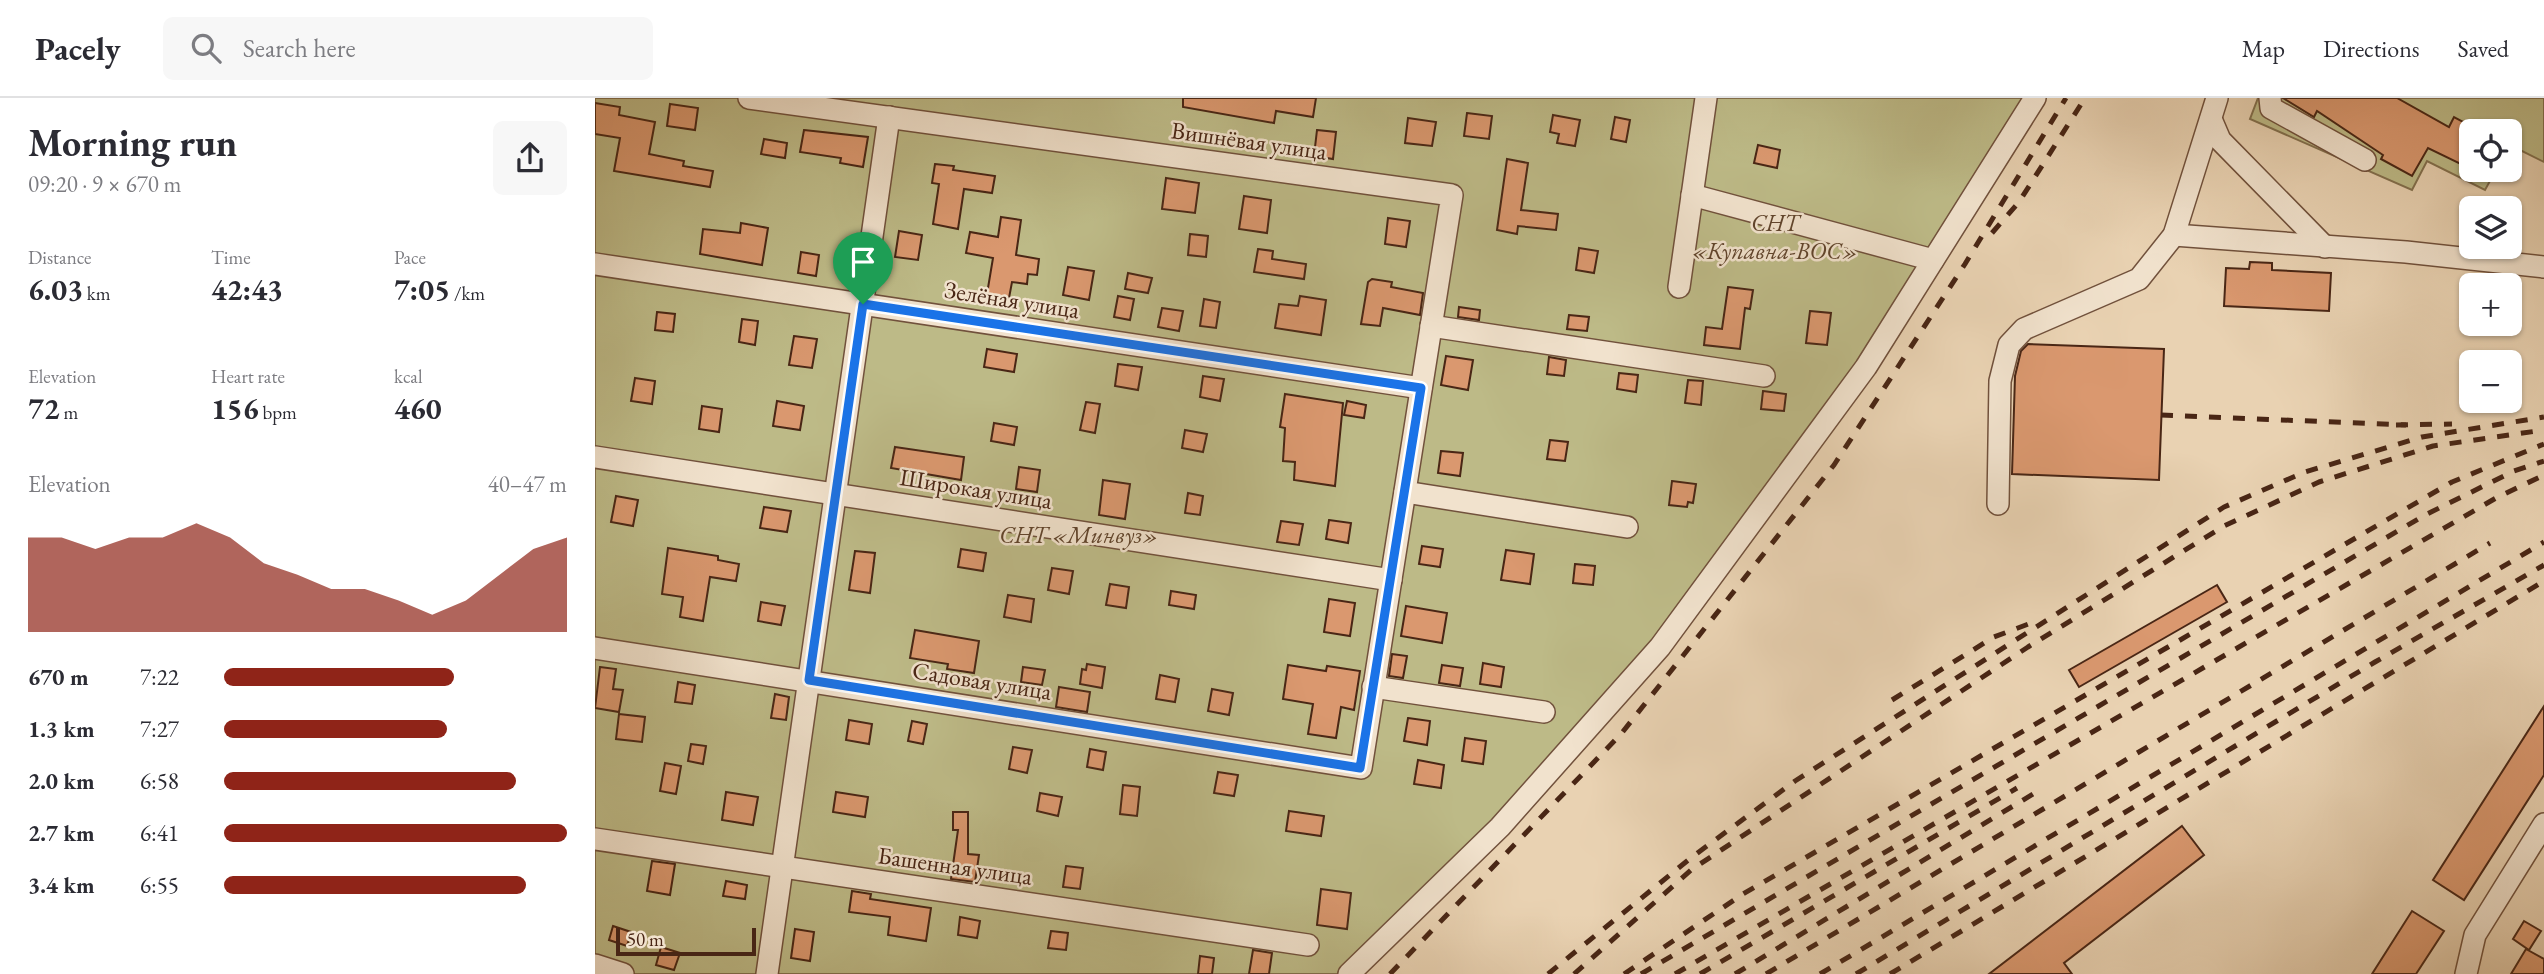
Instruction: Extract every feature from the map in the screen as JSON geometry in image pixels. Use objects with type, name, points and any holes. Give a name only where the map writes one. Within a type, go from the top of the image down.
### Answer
[{"type":"street","name":"Вишнёвая улица","points":[[749,98],[1452,195],[1431,326]]},
{"type":"street","points":[[1679,287],[1706,98]]},
{"type":"street","points":[[1349,974],[1500,827],[1660,647],[1866,367],[2035,98]]},
{"type":"street","points":[[1998,504],[2000,382],[2009,345],[2024,329],[2139,279],[2175,235],[2217,98]]},
{"type":"street","points":[[2270,98],[2271,108],[2365,160]]},
{"type":"street","points":[[768,974],[890,117]]},
{"type":"street","points":[[2211,119],[2220,140],[2325,247]]},
{"type":"street","points":[[1692,195],[1933,260]]},
{"type":"street","points":[[2175,235],[2406,252],[2544,267]]},
{"type":"street","name":"Зелёная улица","points":[[595,264],[1421,388]]},
{"type":"street","points":[[1544,712],[1373,687],[1431,326],[1763,376]]},
{"type":"street","name":"Широкая улица","points":[[595,457],[1391,580]]},
{"type":"street","points":[[1405,492],[1627,527]]},
{"type":"street","name":"Садовая улица","points":[[595,648],[1360,768],[1373,687]]},
{"type":"street","points":[[2466,974],[2475,935],[2544,824]]},
{"type":"street","name":"Башенная улица","points":[[595,839],[1308,945]]},
{"type":"street","points":[[595,965],[623,974]]},
{"type":"green space","name":"СНТ «Минвуз»","points":[[595,98],[2035,98],[1866,367],[1660,647],[1349,974],[595,974]]},
{"type":"green space","points":[[2258,98],[2544,98],[2544,162],[2522,151],[2522,119],[2459,119],[2459,177],[2427,161],[2412,190],[2250,119]]},
{"type":"green space","points":[[2469,182],[2489,182],[2485,190]]},
{"type":"building","points":[[1183,98],[1316,98],[1313,117],[1276,111],[1274,123],[1183,107]]},
{"type":"building","points":[[2283,98],[2397,98],[2449,127],[2454,117],[2459,120],[2459,163],[2428,148],[2412,176],[2381,159],[2383,155],[2317,111],[2314,117]]},
{"type":"building","points":[[595,103],[620,107],[619,115],[655,122],[649,154],[684,161],[683,166],[713,171],[710,187],[614,171],[620,138],[595,134]]},
{"type":"building","points":[[670,104],[698,108],[695,130],[667,126]]},
{"type":"building","points":[[1467,113],[1492,116],[1489,139],[1464,136]]},
{"type":"building","points":[[1553,115],[1580,120],[1575,146],[1557,143],[1559,134],[1550,132]]},
{"type":"building","points":[[1615,117],[1630,120],[1626,142],[1611,139]]},
{"type":"building","points":[[1408,118],[1436,122],[1432,146],[1405,143]]},
{"type":"building","points":[[804,130],[868,137],[863,167],[840,163],[841,158],[800,152]]},
{"type":"building","points":[[1317,130],[1336,132],[1333,159],[1314,156]]},
{"type":"building","points":[[764,139],[787,143],[785,158],[761,154]]},
{"type":"building","points":[[1758,145],[1780,150],[1777,168],[1754,163]]},
{"type":"building","points":[[1507,159],[1528,163],[1521,210],[1558,214],[1556,230],[1518,226],[1517,234],[1497,230]]},
{"type":"building","points":[[935,164],[954,166],[953,170],[995,176],[992,193],[964,189],[958,229],[933,224],[939,184],[932,183]]},
{"type":"building","points":[[1166,178],[1199,183],[1195,213],[1162,209]]},
{"type":"building","points":[[1244,196],[1271,200],[1267,233],[1239,229]]},
{"type":"building","points":[[1001,217],[1021,220],[1016,255],[1039,259],[1037,275],[1028,274],[1027,284],[1012,282],[1009,298],[987,294],[993,258],[966,253],[970,232],[998,237]]},
{"type":"building","points":[[1388,218],[1410,221],[1406,247],[1385,244]]},
{"type":"building","points":[[741,223],[768,228],[762,265],[700,254],[703,229],[740,233]]},
{"type":"building","points":[[899,231],[922,235],[918,260],[895,257]]},
{"type":"building","points":[[1190,234],[1208,236],[1206,257],[1188,255]]},
{"type":"building","points":[[1579,248],[1598,251],[1594,273],[1576,270]]},
{"type":"building","points":[[1258,249],[1273,251],[1272,259],[1306,264],[1304,279],[1254,272]]},
{"type":"building","points":[[801,252],[819,255],[816,276],[798,273]]},
{"type":"building","points":[[2250,262],[2272,263],[2272,270],[2331,273],[2329,311],[2224,306],[2226,268],[2249,269]]},
{"type":"building","points":[[1068,267],[1094,271],[1089,300],[1063,295]]},
{"type":"building","points":[[1128,273],[1152,278],[1148,293],[1125,289]]},
{"type":"building","points":[[1372,279],[1392,282],[1391,287],[1423,293],[1420,315],[1383,308],[1380,326],[1361,324],[1368,282]]},
{"type":"building","points":[[1728,287],[1753,290],[1750,309],[1745,308],[1740,349],[1704,345],[1706,327],[1722,329]]},
{"type":"building","points":[[1118,296],[1134,299],[1130,320],[1114,317]]},
{"type":"building","points":[[1300,296],[1326,300],[1321,335],[1275,328],[1279,304],[1298,306]]},
{"type":"building","points":[[1204,299],[1220,302],[1216,328],[1200,326]]},
{"type":"building","points":[[1459,307],[1480,310],[1479,320],[1458,317]]},
{"type":"building","points":[[1162,308],[1183,311],[1179,331],[1158,327]]},
{"type":"building","points":[[1810,311],[1831,313],[1827,345],[1806,343]]},
{"type":"building","points":[[657,312],[675,314],[673,332],[655,330]]},
{"type":"building","points":[[1569,315],[1589,317],[1587,331],[1567,329]]},
{"type":"building","points":[[742,319],[758,321],[755,345],[739,342]]},
{"type":"building","points":[[794,336],[817,339],[812,368],[789,365]]},
{"type":"building","points":[[2028,344],[2164,349],[2159,480],[2012,474],[2015,376],[2021,351]]},
{"type":"building","points":[[987,349],[1017,354],[1014,372],[984,367]]},
{"type":"building","points":[[1446,356],[1473,360],[1468,390],[1441,385]]},
{"type":"building","points":[[1549,357],[1566,360],[1564,376],[1547,374]]},
{"type":"building","points":[[1118,364],[1142,367],[1138,390],[1115,386]]},
{"type":"building","points":[[1619,373],[1638,375],[1636,392],[1617,389]]},
{"type":"building","points":[[1203,376],[1224,379],[1220,401],[1200,397]]},
{"type":"building","points":[[635,378],[655,381],[652,404],[631,401]]},
{"type":"building","points":[[1688,380],[1703,381],[1701,405],[1685,403]]},
{"type":"building","points":[[1763,391],[1786,394],[1784,411],[1761,409]]},
{"type":"building","points":[[1285,394],[1343,403],[1335,486],[1294,480],[1295,462],[1283,461],[1285,428],[1280,427]]},
{"type":"building","points":[[777,401],[804,406],[800,430],[773,426]]},
{"type":"building","points":[[1347,401],[1366,405],[1364,418],[1344,415]]},
{"type":"building","points":[[1086,402],[1100,404],[1095,433],[1080,430]]},
{"type":"building","points":[[702,406],[722,409],[719,432],[699,429]]},
{"type":"building","points":[[994,423],[1017,427],[1014,445],[991,441]]},
{"type":"building","points":[[1185,430],[1207,434],[1203,452],[1182,448]]},
{"type":"building","points":[[1550,440],[1568,442],[1565,461],[1547,459]]},
{"type":"building","points":[[895,447],[964,457],[961,480],[891,468]]},
{"type":"building","points":[[1441,451],[1463,453],[1460,476],[1438,473]]},
{"type":"building","points":[[1019,467],[1040,470],[1037,492],[1016,489]]},
{"type":"building","points":[[1103,480],[1130,484],[1125,519],[1099,515]]},
{"type":"building","points":[[1672,481],[1696,484],[1693,503],[1688,502],[1687,507],[1669,505]]},
{"type":"building","points":[[1188,493],[1203,496],[1200,515],[1185,513]]},
{"type":"building","points":[[616,496],[638,500],[633,526],[611,522]]},
{"type":"building","points":[[764,507],[791,511],[787,532],[760,528]]},
{"type":"building","points":[[1329,520],[1351,523],[1348,543],[1326,539]]},
{"type":"building","points":[[1281,521],[1303,524],[1299,545],[1277,542]]},
{"type":"building","points":[[1422,546],[1443,549],[1440,567],[1419,564]]},
{"type":"building","points":[[668,548],[718,556],[718,560],[739,564],[736,581],[710,577],[703,621],[680,617],[683,597],[662,594]]},
{"type":"building","points":[[961,549],[986,553],[983,571],[958,567]]},
{"type":"building","points":[[1506,550],[1534,554],[1530,584],[1501,580]]},
{"type":"building","points":[[855,551],[875,553],[870,593],[849,590]]},
{"type":"building","points":[[1575,564],[1595,566],[1593,585],[1573,583]]},
{"type":"building","points":[[1052,568],[1073,571],[1069,594],[1048,590]]},
{"type":"building","points":[[1110,584],[1129,587],[1126,608],[1106,605]]},
{"type":"building","points":[[2217,585],[2227,602],[2079,687],[2069,670]]},
{"type":"building","points":[[1171,591],[1196,595],[1194,609],[1169,605]]},
{"type":"building","points":[[1008,595],[1034,599],[1031,622],[1004,617]]},
{"type":"building","points":[[1329,599],[1355,603],[1350,636],[1324,632]]},
{"type":"building","points":[[761,602],[785,606],[781,625],[758,621]]},
{"type":"building","points":[[1406,606],[1447,613],[1442,643],[1401,636]]},
{"type":"building","points":[[915,630],[979,641],[974,673],[947,669],[948,664],[910,658]]},
{"type":"building","points":[[1392,654],[1407,656],[1403,678],[1389,676]]},
{"type":"building","points":[[1483,663],[1504,667],[1501,687],[1480,684]]},
{"type":"building","points":[[1087,664],[1105,667],[1102,688],[1080,684],[1082,669],[1086,670]]},
{"type":"building","points":[[1288,665],[1326,671],[1327,666],[1360,671],[1354,710],[1341,707],[1336,738],[1308,734],[1313,704],[1283,699]]},
{"type":"building","points":[[1442,665],[1463,668],[1460,686],[1439,683]]},
{"type":"building","points":[[600,667],[616,669],[613,689],[623,690],[619,712],[595,708]]},
{"type":"building","points":[[1023,667],[1045,670],[1042,685],[1021,682]]},
{"type":"building","points":[[1160,675],[1179,679],[1175,702],[1156,699]]},
{"type":"building","points":[[678,682],[695,685],[692,704],[675,702]]},
{"type":"building","points":[[1059,687],[1090,692],[1087,712],[1056,707]]},
{"type":"building","points":[[1212,689],[1233,693],[1229,715],[1208,711]]},
{"type":"building","points":[[775,694],[789,697],[786,720],[771,718]]},
{"type":"building","points":[[2544,706],[2544,775],[2464,900],[2433,880]]},
{"type":"building","points":[[619,714],[645,717],[642,742],[616,739]]},
{"type":"building","points":[[1408,718],[1430,721],[1427,745],[1404,741]]},
{"type":"building","points":[[849,720],[872,724],[869,744],[846,740]]},
{"type":"building","points":[[912,721],[927,724],[923,744],[908,741]]},
{"type":"building","points":[[1465,738],[1486,741],[1483,764],[1462,761]]},
{"type":"building","points":[[691,744],[706,746],[703,764],[688,761]]},
{"type":"building","points":[[1013,747],[1032,750],[1027,773],[1009,769]]},
{"type":"building","points":[[1090,749],[1106,752],[1103,770],[1087,767]]},
{"type":"building","points":[[1418,760],[1444,765],[1441,788],[1414,784]]},
{"type":"building","points":[[665,763],[681,766],[676,794],[660,791]]},
{"type":"building","points":[[1218,772],[1238,775],[1234,796],[1214,793]]},
{"type":"building","points":[[1123,785],[1140,787],[1137,816],[1120,814]]},
{"type":"building","points":[[726,792],[758,797],[753,825],[722,820]]},
{"type":"building","points":[[836,792],[868,797],[865,817],[833,812]]},
{"type":"building","points":[[1040,793],[1062,797],[1058,816],[1037,811]]},
{"type":"building","points":[[1289,811],[1324,816],[1321,836],[1286,831]]},
{"type":"building","points":[[953,812],[968,812],[968,854],[979,855],[975,882],[951,879],[958,830],[953,830]]},
{"type":"building","points":[[2182,826],[2204,855],[2064,963],[2072,974],[1989,974]]},
{"type":"building","points":[[652,861],[675,864],[670,895],[647,891]]},
{"type":"building","points":[[1066,866],[1083,868],[1080,889],[1063,887]]},
{"type":"building","points":[[726,881],[747,885],[745,899],[723,896]]},
{"type":"building","points":[[1321,889],[1351,893],[1347,929],[1317,925]]},
{"type":"building","points":[[852,891],[871,894],[870,899],[931,908],[926,941],[888,935],[890,917],[849,912]]},
{"type":"building","points":[[2412,911],[2444,931],[2416,974],[2372,974]]},
{"type":"building","points":[[960,917],[980,921],[977,938],[958,935]]},
{"type":"building","points":[[2524,921],[2541,931],[2529,950],[2513,939]]},
{"type":"building","points":[[613,926],[631,932],[627,946],[609,940]]},
{"type":"building","points":[[795,929],[814,932],[810,961],[791,958]]},
{"type":"building","points":[[1051,931],[1068,933],[1066,950],[1048,948]]},
{"type":"building","points":[[661,947],[680,953],[674,970],[656,965]]},
{"type":"building","points":[[2526,949],[2544,959],[2544,974],[2511,974]]},
{"type":"building","points":[[1253,950],[1272,953],[1269,974],[1249,974]]},
{"type":"building","points":[[1200,956],[1214,958],[1212,974],[1198,974]]},
{"type":"railway","points":[[1390,974],[1621,734],[1834,465],[1965,264],[2066,98]]},
{"type":"railway","points":[[1992,233],[2019,202],[2085,98]]},
{"type":"railway","points":[[2161,415],[2406,425]]},
{"type":"railway","points":[[1548,974],[1692,857],[1795,781],[2224,507],[2305,472],[2422,437],[2544,417]]},
{"type":"railway","points":[[2396,425],[2452,424]]},
{"type":"railway","points":[[1574,974],[1691,870],[2028,647],[2224,526],[2319,482],[2433,446],[2544,430]]},
{"type":"railway","points":[[1624,974],[1743,894],[2452,482],[2544,444]]},
{"type":"railway","points":[[1641,974],[2425,515],[2514,471],[2544,461]]},
{"type":"railway","points":[[1675,974],[2496,498],[2544,475]]},
{"type":"railway","points":[[1820,974],[2544,542]]},
{"type":"railway","points":[[1766,974],[2490,543]]},
{"type":"railway","points":[[1856,974],[2375,662],[2544,565]]},
{"type":"railway","points":[[1890,974],[2544,581]]},
{"type":"railway","points":[[1892,700],[1994,637],[2031,623]]},
{"type":"railway","points":[[1700,974],[2017,788]]},
{"type":"railway","points":[[1735,974],[2038,791]]},
{"type":"route","points":[[863,304],[1421,388],[1360,768],[809,680],[863,304]]},
{"type":"park label","name":"СНТ «Купавна-ВОС»","points":[[1775,237]]}]
